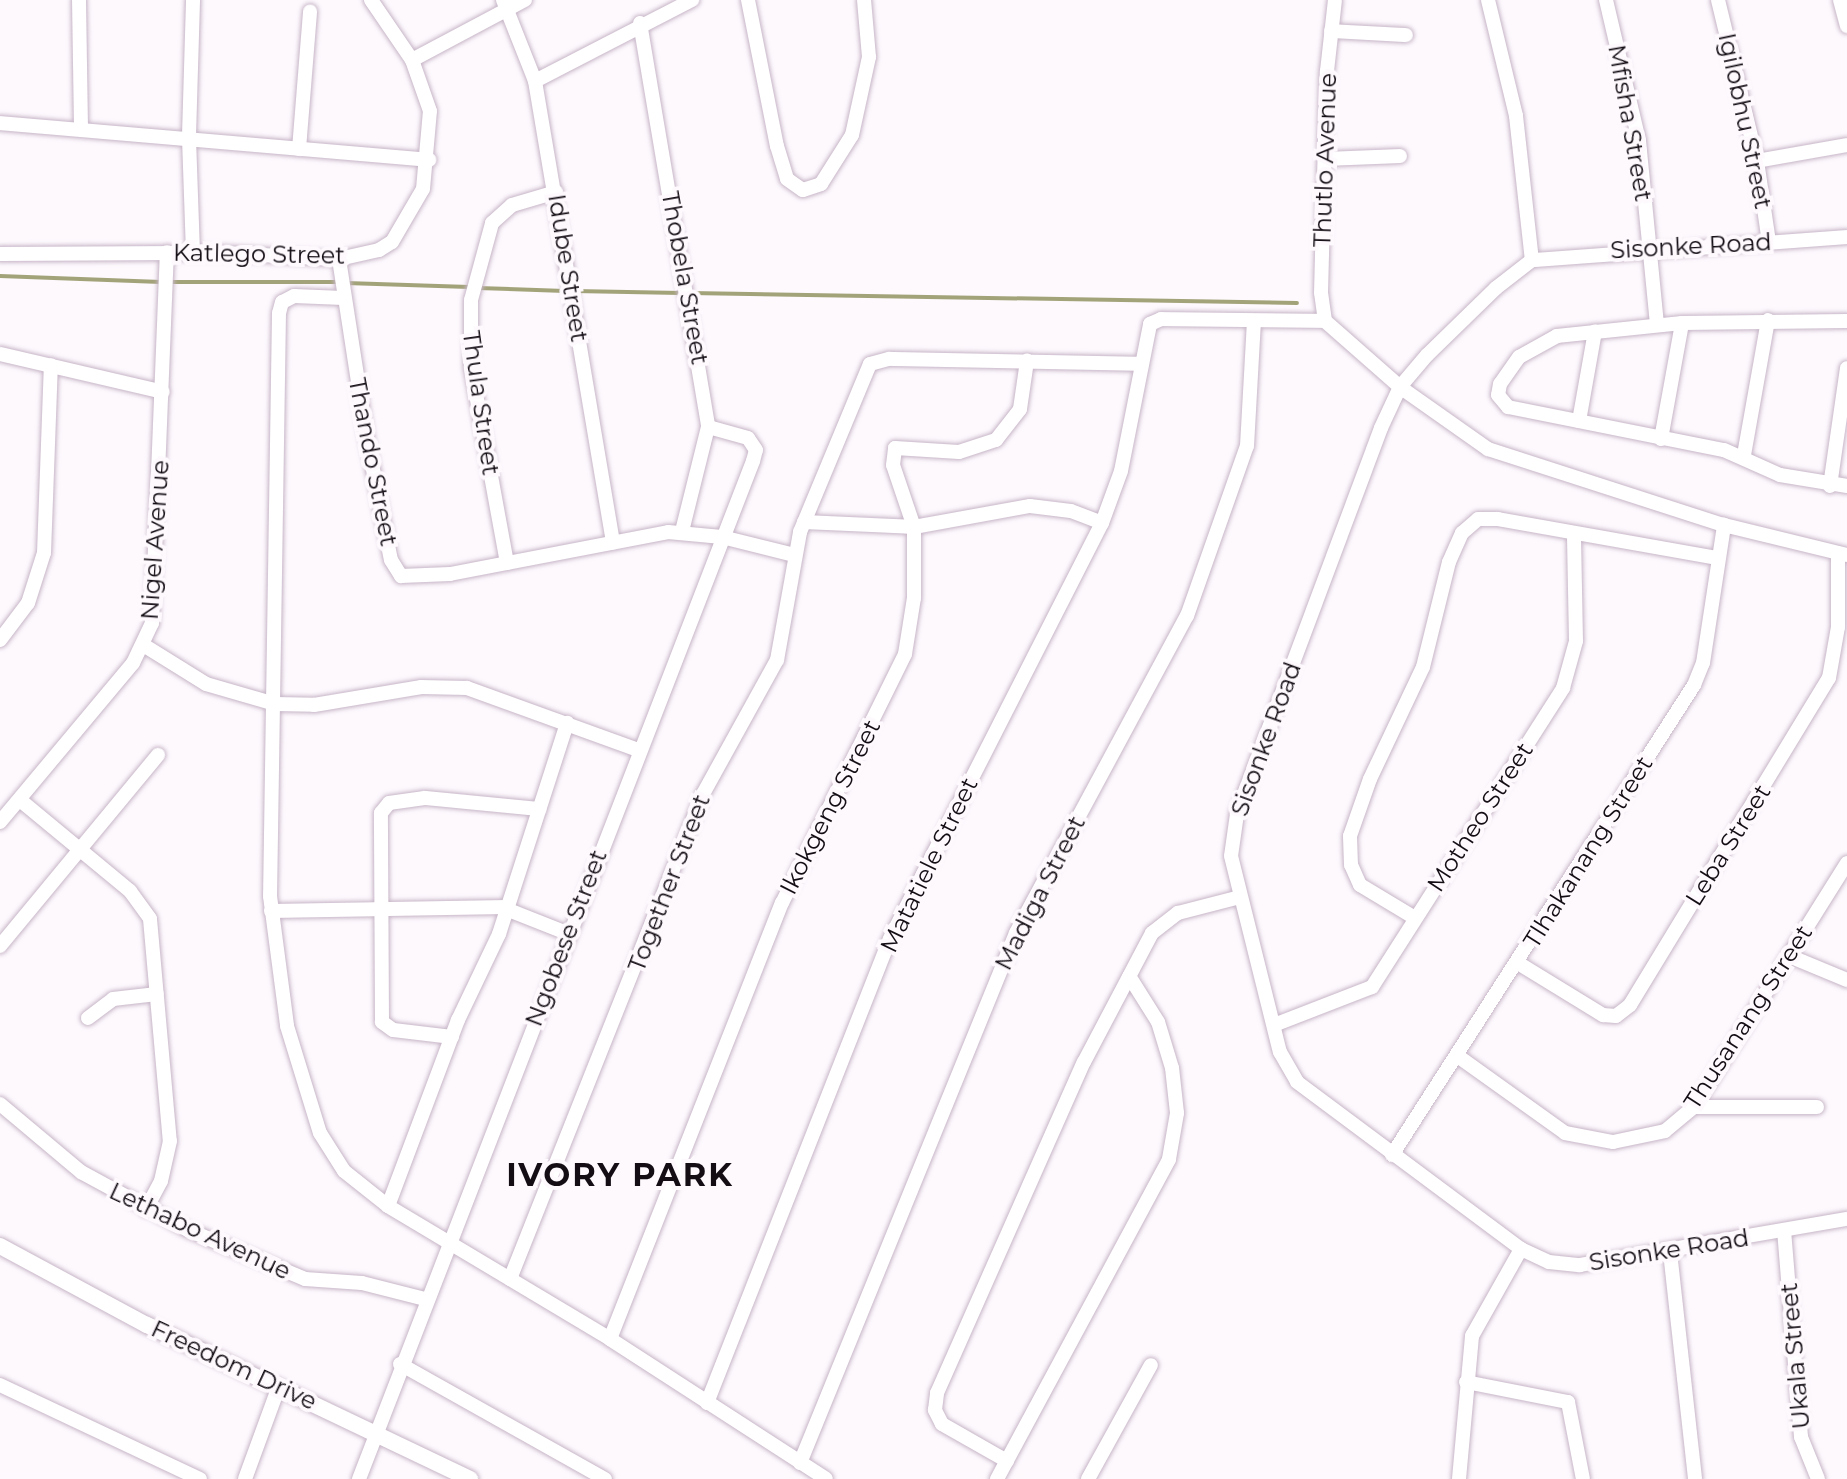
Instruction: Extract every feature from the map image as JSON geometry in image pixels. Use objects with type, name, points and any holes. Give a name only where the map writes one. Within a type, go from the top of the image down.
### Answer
[{"type":"street","points":[[79,0],[81,128]]},
{"type":"street","points":[[193,0],[189,136],[193,253]]},
{"type":"street","name":"Katlego Street","points":[[0,254],[167,252],[339,259],[392,242],[423,189],[429,160],[430,111],[412,60],[371,0]]},
{"type":"street","points":[[412,60],[505,5],[525,0]]},
{"type":"street","points":[[535,81],[640,23],[692,0]]},
{"type":"street","points":[[748,0],[777,146],[787,179],[803,190],[821,184],[852,135],[869,57],[864,0]]},
{"type":"street","name":"Thutlo Avenue","points":[[1325,321],[1321,293],[1331,31],[1335,0]]},
{"type":"street","points":[[1488,0],[1516,116],[1532,260]]},
{"type":"street","name":"Mfisha Street","points":[[1606,0],[1639,141],[1657,324]]},
{"type":"street","name":"Igilobhu Street","points":[[1718,0],[1757,161],[1769,242]]},
{"type":"street","points":[[1840,0],[1847,26]]},
{"type":"street","name":"Idube Street","points":[[505,5],[535,81],[613,542]]},
{"type":"street","points":[[299,149],[310,11]]},
{"type":"street","name":"Thobela Street","points":[[640,23],[708,427],[682,531]]},
{"type":"street","points":[[1331,31],[1406,35]]},
{"type":"street","points":[[0,123],[189,136],[429,160]]},
{"type":"street","points":[[1757,161],[1847,145]]},
{"type":"street","points":[[1326,159],[1400,156]]},
{"type":"street","name":"Thula Street","points":[[507,563],[471,366],[471,300],[492,223],[512,205],[556,192]]},
{"type":"street","name":"Sisonke Road","points":[[1847,237],[1648,248],[1532,260],[1496,288],[1400,387],[1237,814],[1231,856],[1274,1025],[1297,1082],[1521,1249],[1549,1262],[1580,1265],[1670,1252],[1847,1219]]},
{"type":"street","name":"Nigel Avenue","points":[[0,822],[145,646],[155,602],[167,252]]},
{"type":"street","name":"Thando Street","points":[[339,259],[343,298],[395,571],[407,578],[682,531],[722,537]]},
{"type":"street","points":[[343,298],[294,296],[282,302],[279,313],[271,911],[290,1038],[320,1133],[344,1171],[388,1206],[446,1244],[610,1339],[826,1479]]},
{"type":"street","name":"Matatiele Street","points":[[707,1403],[890,939],[1102,523],[1121,471],[1146,330],[1161,319],[1254,322]]},
{"type":"street","points":[[1744,455],[1768,320]]},
{"type":"street","points":[[1254,322],[1325,321],[1400,387],[1488,449],[1724,525],[1842,556]]},
{"type":"street","points":[[1847,321],[1682,323],[1595,331],[1537,345],[1512,365],[1498,389],[1508,407],[1744,455],[1780,475],[1830,486],[1847,486]]},
{"type":"street","name":"Madiga Street","points":[[800,1463],[1016,933],[1187,616],[1247,446],[1254,322]]},
{"type":"street","points":[[1661,439],[1682,323]]},
{"type":"street","points":[[1579,421],[1595,331]]},
{"type":"street","points":[[0,354],[163,392]]},
{"type":"street","name":"Together Street","points":[[510,1279],[703,794],[777,660],[794,555],[804,522],[870,364],[889,359],[1027,361]]},
{"type":"street","points":[[1027,361],[1142,364]]},
{"type":"street","name":"Ikokgeng Street","points":[[610,1339],[782,903],[905,654],[914,598],[914,527],[893,465],[895,448],[902,444],[959,452],[996,440],[1020,409],[1027,361]]},
{"type":"street","points":[[0,640],[28,603],[44,553],[51,365]]},
{"type":"street","points":[[1830,486],[1847,368]]},
{"type":"street","name":"Ngobese Street","points":[[359,1479],[446,1244],[756,450],[748,438],[708,427]]},
{"type":"street","points":[[804,522],[914,527],[1030,506],[1071,511],[1102,523]]},
{"type":"street","points":[[1415,918],[1360,885],[1351,865],[1350,836],[1370,779],[1423,667],[1455,546],[1469,524],[1486,518],[1717,558]]},
{"type":"street","name":"Tlhakanang Street","points":[[1392,1155],[1459,1057],[1694,685],[1703,663],[1724,525]]},
{"type":"street","name":"Motheo Street","points":[[1274,1025],[1372,987],[1563,688],[1576,641],[1574,535]]},
{"type":"street","points":[[722,537],[794,555]]},
{"type":"street","name":"Leba Street","points":[[1518,963],[1603,1015],[1616,1016],[1630,1005],[1829,678],[1838,627],[1842,556]]},
{"type":"street","points":[[145,646],[206,684],[275,704],[314,705],[444,686],[493,696],[638,750]]},
{"type":"street","points":[[388,1206],[452,1037],[506,908],[567,723]]},
{"type":"street","points":[[0,946],[82,851],[158,755]]},
{"type":"street","points":[[452,1037],[384,1026],[378,908],[381,813],[389,803],[458,798],[539,809]]},
{"type":"street","points":[[20,800],[142,904],[154,937],[170,1141],[161,1181],[146,1209]]},
{"type":"street","name":"Thusanang Street","points":[[1459,1057],[1545,1121],[1587,1141],[1640,1139],[1665,1131],[1694,1107],[1847,863]]},
{"type":"street","points":[[1007,1461],[942,1424],[935,1410],[937,1393],[1084,1062],[1152,933],[1165,920],[1240,897]]},
{"type":"street","points":[[271,911],[506,908],[569,934]]},
{"type":"street","points":[[1789,956],[1847,980]]},
{"type":"street","points":[[997,1479],[1169,1159],[1177,1113],[1172,1068],[1158,1022],[1129,976]]},
{"type":"street","points":[[88,1018],[113,999],[157,994]]},
{"type":"street","name":"Lethabo Avenue","points":[[0,1104],[81,1172],[146,1209],[291,1275],[362,1283],[425,1299]]},
{"type":"street","points":[[1694,1107],[1817,1107]]},
{"type":"street","name":"Ukala Street","points":[[1784,1230],[1801,1437],[1818,1479]]},
{"type":"street","name":"Freedom Drive","points":[[0,1246],[147,1325],[470,1479]]},
{"type":"street","points":[[1459,1479],[1466,1382],[1479,1317],[1521,1249]]},
{"type":"street","points":[[1670,1252],[1695,1479]]},
{"type":"street","points":[[400,1364],[605,1479]]},
{"type":"street","points":[[1088,1479],[1151,1365]]},
{"type":"street","points":[[1466,1382],[1568,1402],[1583,1479]]},
{"type":"street","points":[[0,1385],[200,1479]]},
{"type":"street","points":[[245,1479],[279,1386]]},
{"type":"waterway","points":[[0,276],[161,282]]},
{"type":"waterway","points":[[170,282],[337,282]]},
{"type":"waterway","points":[[346,283],[469,287]]},
{"type":"waterway","points":[[478,288],[565,291]]},
{"type":"waterway","points":[[574,291],[681,293]]},
{"type":"waterway","points":[[690,293],[1297,303]]},
{"type":"district","name":"IVORY PARK","points":[[620,1175]]}]
